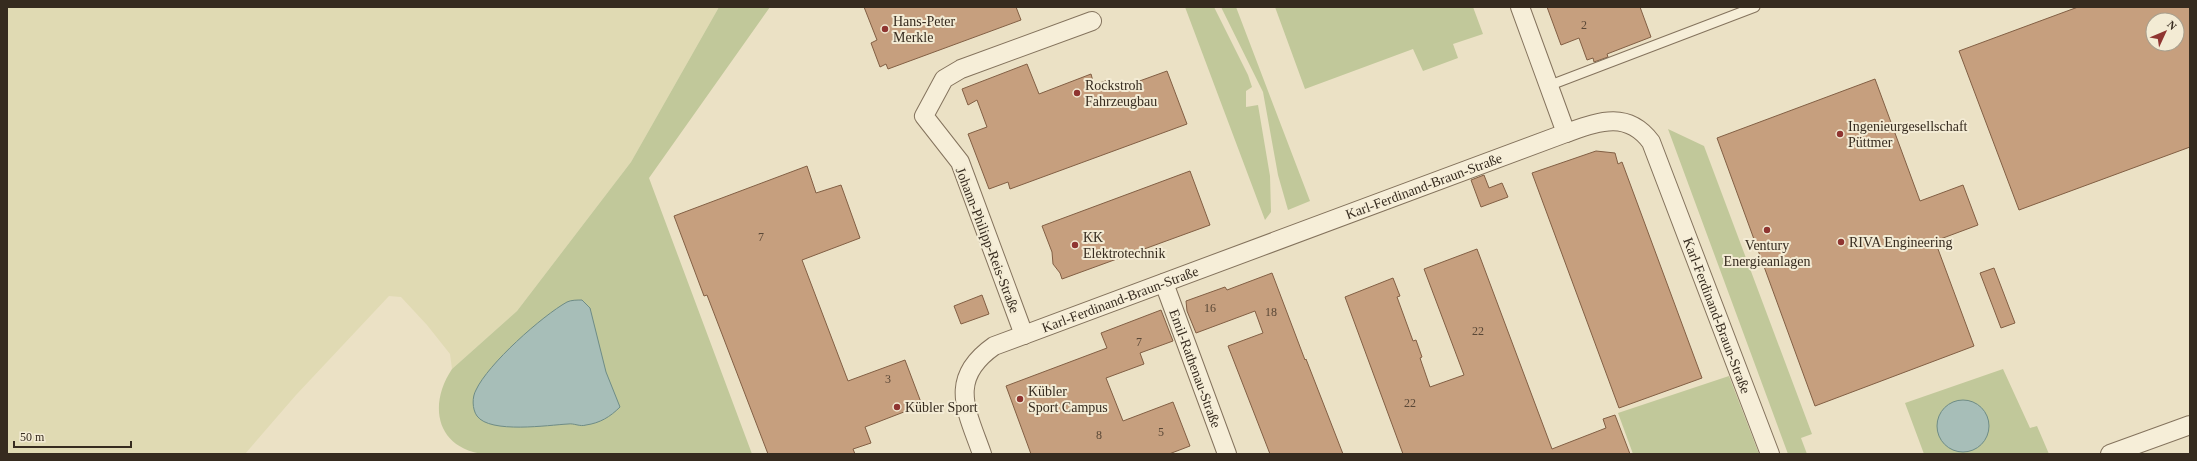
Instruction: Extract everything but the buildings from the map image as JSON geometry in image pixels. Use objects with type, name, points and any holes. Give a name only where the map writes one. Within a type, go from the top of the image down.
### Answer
[{"type":"street","points":[[1520,7],[1566,133]]},
{"type":"street","name":"Johann-Philipp-Reis-Straße","points":[[1024,335],[960,162],[924,116],[944,79],[961,69],[1092,22]]},
{"type":"street","name":"Karl-Ferdinand-Braun-Straße","points":[[982,454],[964,403],[966,383],[975,364],[983,354],[994,346],[1566,133],[1592,124],[1617,121],[1634,125],[1651,142],[1770,454]]},
{"type":"street","name":"Emil-Rathenau-Straße","points":[[1164,283],[1227,454]]},
{"type":"street","points":[[2110,454],[2190,425]]},
{"type":"lane","points":[[1548,86],[1755,7]]},
{"type":"shaded area","points":[[7,7],[719,7],[631,162],[517,311],[452,369],[450,354],[427,325],[401,297],[389,296],[296,395],[245,454],[7,454]]},
{"type":"green space","points":[[719,7],[770,7],[649,178],[752,454],[484,454],[468,450],[455,443],[446,434],[441,423],[439,410],[440,397],[452,369],[517,311],[631,162]]},
{"type":"green space","points":[[1185,7],[1214,7],[1248,75],[1252,87],[1246,91],[1246,107],[1258,105],[1270,176],[1271,212],[1265,220]]},
{"type":"green space","points":[[1221,7],[1236,7],[1310,201],[1288,210],[1278,175],[1263,92]]},
{"type":"green space","points":[[1275,7],[1473,7],[1483,34],[1453,44],[1458,58],[1423,71],[1413,49],[1305,89]]},
{"type":"green space","points":[[1668,129],[1704,146],[1812,434],[1801,438],[1807,454],[1788,454]]},
{"type":"green space","points":[[2003,369],[2030,428],[2037,426],[2049,454],[1924,454],[1905,403]]},
{"type":"green space","points":[[1729,376],[1759,454],[1633,454],[1618,413]]},
{"type":"water","points":[[572,300],[582,300],[590,308],[606,372],[620,407],[612,414],[596,423],[584,425],[570,424],[534,427],[506,427],[484,422],[477,416],[473,407],[473,399],[482,379],[503,354],[530,329],[567,302]]},
{"type":"water","points":[[1958,400],[1968,400],[1982,407],[1989,421],[1989,431],[1982,445],[1968,452],[1958,452],[1948,448],[1941,441],[1937,431],[1937,421],[1941,411],[1948,404]]},
{"type":"place","name":"Hans-Peter Merkle","points":[[885,29]]},
{"type":"place","name":"Rockstroh Fahrzeugbau","points":[[1077,93]]},
{"type":"place","name":"Ingenieurgesellschaft Püttmer","points":[[1840,134]]},
{"type":"place","name":"Ventury Energieanlagen","points":[[1767,230]]},
{"type":"place","name":"RIVA Engineering","points":[[1841,242]]},
{"type":"place","name":"KK Elektrotechnik","points":[[1075,245]]},
{"type":"place","name":"Kübler Sport Campus","points":[[1020,399]]},
{"type":"place","name":"Kübler Sport","points":[[897,407]]}]
